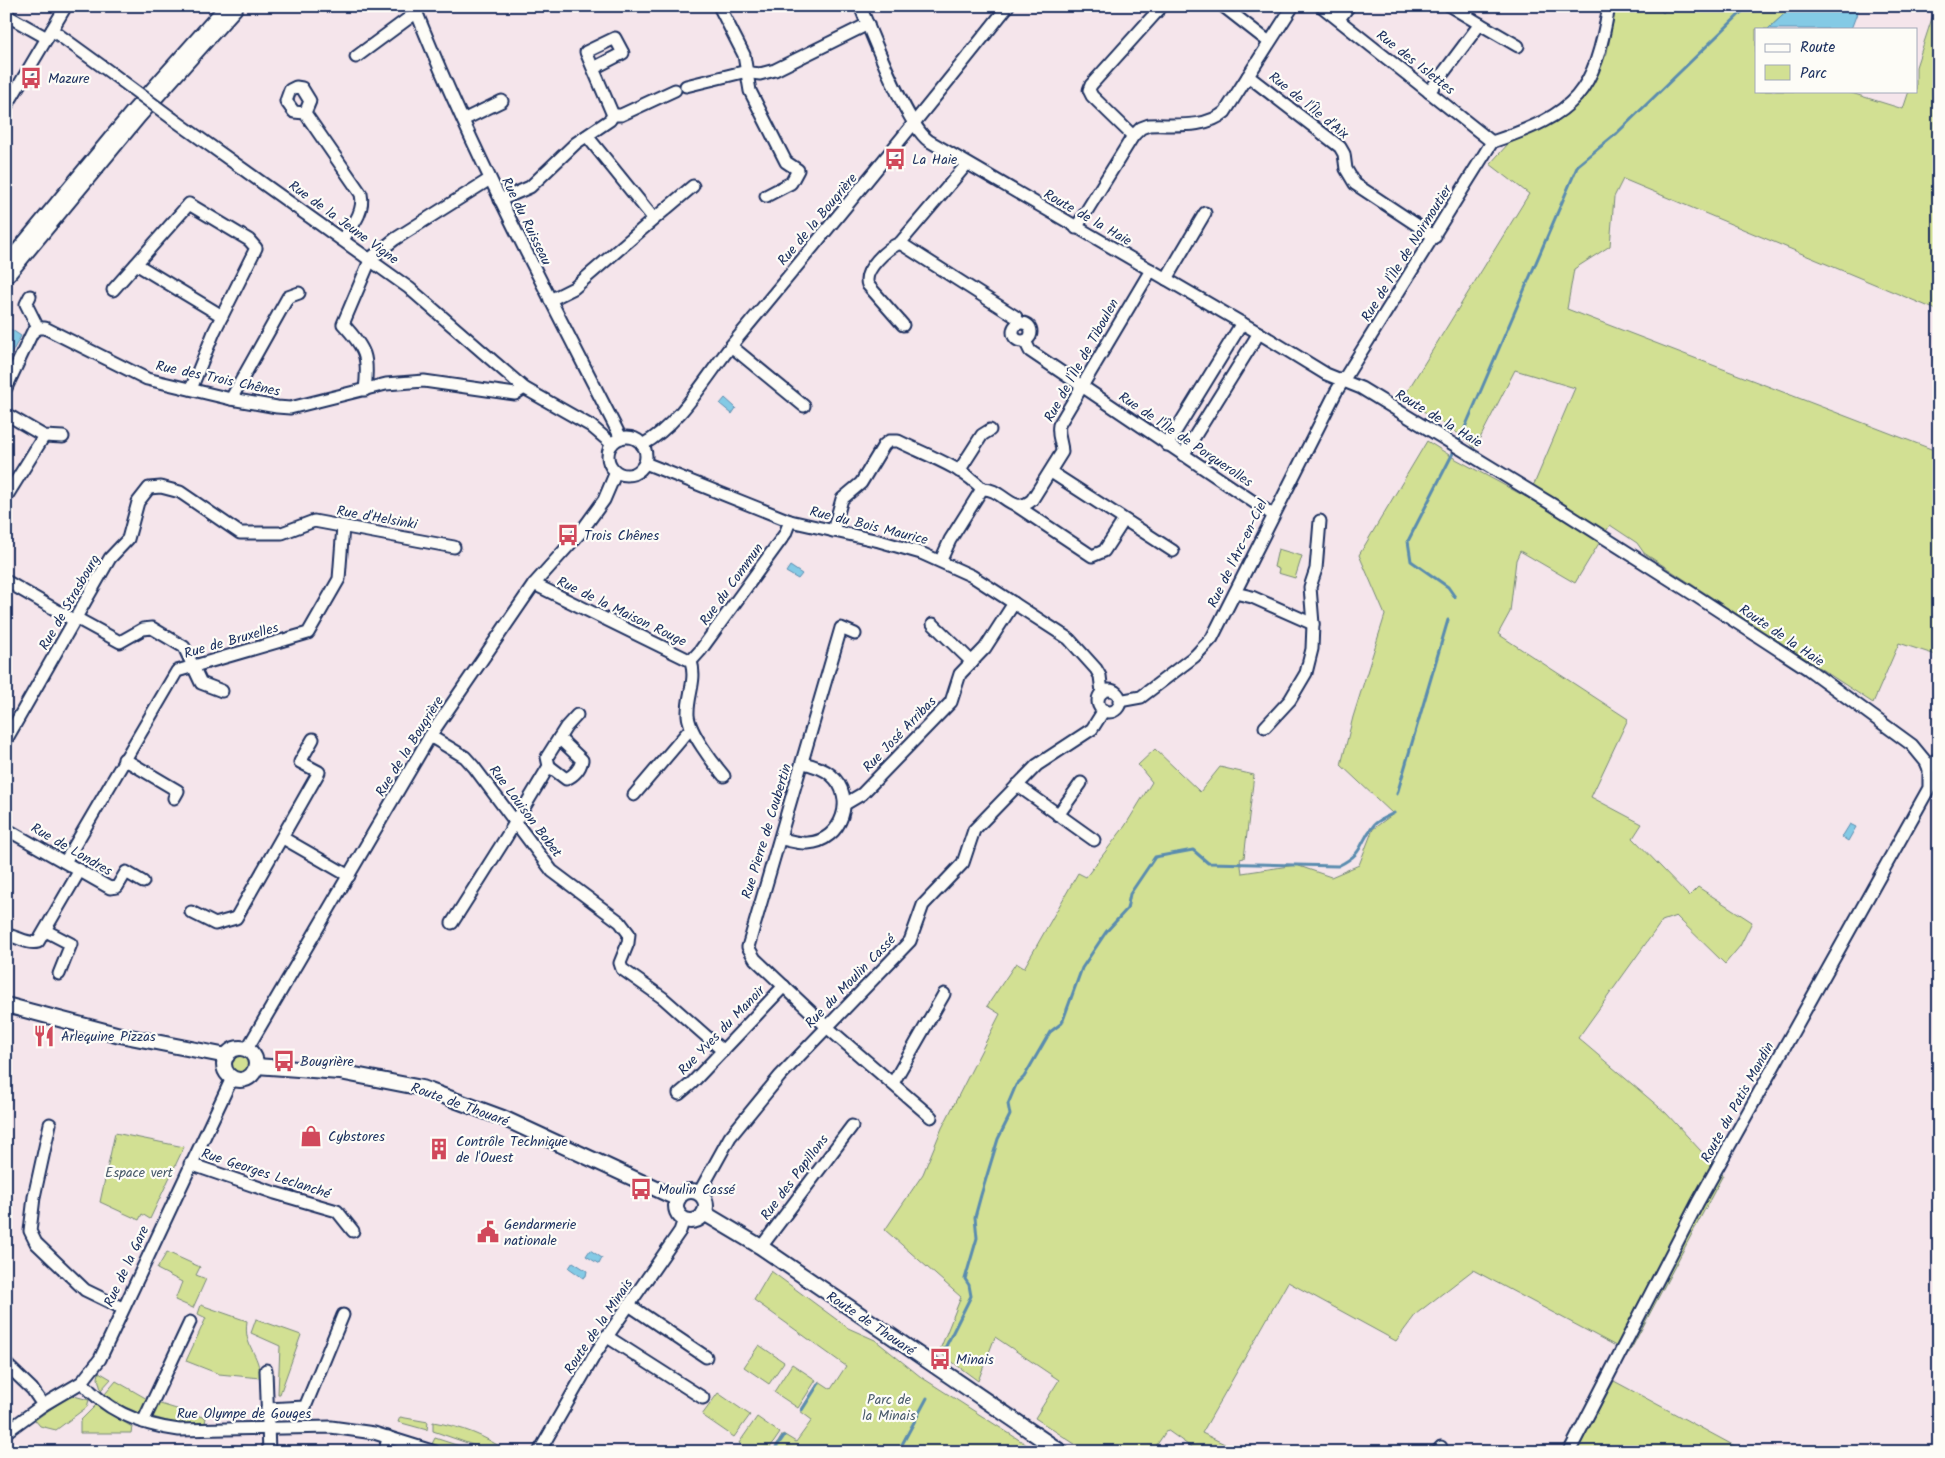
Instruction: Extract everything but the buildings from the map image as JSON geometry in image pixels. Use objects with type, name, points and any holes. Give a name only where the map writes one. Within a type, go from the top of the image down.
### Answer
[{"type":"highway","points":[[6,248],[122,108],[213,6]]},
{"type":"highway","points":[[6,271],[123,129],[232,6]]},
{"type":"street","points":[[6,107],[66,6]]},
{"type":"street","points":[[718,6],[744,54],[749,73],[750,90],[786,162],[798,170],[791,184],[766,196]]},
{"type":"street","name":"Route de la Haie","points":[[860,6],[915,124],[924,138],[1076,228],[1242,322],[1326,374],[1343,380],[1552,504],[1808,669],[1912,745],[1926,762],[1929,769]]},
{"type":"street","name":"Rue de la Bougrière","points":[[642,445],[668,427],[731,346],[915,124],[1008,6]]},
{"type":"street","points":[[1133,136],[1092,96],[1091,85],[1162,6]]},
{"type":"street","points":[[1223,6],[1269,42]]},
{"type":"street","points":[[1076,228],[1133,136],[1141,128],[1149,125],[1206,123],[1217,119],[1225,112],[1293,6]]},
{"type":"street","name":"Rue des Islettes","points":[[1321,6],[1492,142]]},
{"type":"street","points":[[1339,19],[1349,6]]},
{"type":"street","points":[[1450,6],[1518,46]]},
{"type":"street","points":[[1492,142],[1548,121],[1575,98],[1591,77],[1603,40],[1609,6]]},
{"type":"street","name":"Rue du Ruisseau","points":[[356,57],[416,9],[490,179],[617,441]]},
{"type":"street","name":"Rue de la Jeune Vigne","points":[[6,15],[50,34],[114,75],[173,119],[371,258],[426,302],[524,388],[617,441]]},
{"type":"street","points":[[613,115],[620,115],[681,88],[710,78],[749,73],[760,74],[775,70],[868,24]]},
{"type":"street","points":[[1429,92],[1480,24]]},
{"type":"street","points":[[594,68],[613,115]]},
{"type":"street","name":"Rue de l'Île d'Aix","points":[[1248,76],[1340,147],[1344,154],[1346,169],[1355,184],[1435,237]]},
{"type":"street","points":[[463,120],[502,101]]},
{"type":"street","points":[[306,113],[361,194],[363,200],[358,216],[343,239]]},
{"type":"street","points":[[500,200],[530,187],[587,136],[610,120],[613,115]]},
{"type":"street","points":[[587,136],[654,219]]},
{"type":"street","name":"Rue de l'Île de Noirmoutier","points":[[1343,380],[1435,237],[1492,142]]},
{"type":"street","points":[[903,326],[865,279],[867,273],[892,246],[900,242],[967,164]]},
{"type":"street","points":[[365,390],[368,365],[359,341],[343,324],[371,258],[395,239],[490,179]]},
{"type":"street","points":[[550,300],[574,288],[693,186]]},
{"type":"street","points":[[113,290],[189,204],[249,240],[256,248],[222,316],[191,389]]},
{"type":"street","points":[[1166,279],[1205,213]]},
{"type":"street","name":"Rue de l'Île de Porquerolles","points":[[900,242],[1016,317],[1019,323],[1028,324],[1031,329],[1031,335],[1025,341],[1030,351],[1272,515]]},
{"type":"street","points":[[136,264],[222,316]]},
{"type":"street","name":"Rue de l'Île de Tiboulen","points":[[1017,506],[1026,506],[1032,500],[1051,472],[1062,452],[1062,444],[1057,435],[1059,425],[1082,387],[1085,378],[1151,270]]},
{"type":"street","points":[[231,399],[288,297],[299,293]]},
{"type":"street","points":[[6,388],[32,333],[38,328],[26,304],[30,296]]},
{"type":"street","points":[[1167,445],[1242,322]]},
{"type":"street","name":"Rue des Trois Chênes","points":[[38,328],[45,328],[147,379],[231,399],[290,408],[386,384],[424,381],[516,394],[524,388]]},
{"type":"street","points":[[1183,455],[1259,332]]},
{"type":"street","points":[[731,346],[804,406]]},
{"type":"street","name":"Rue de l'Arc-en-Ciel","points":[[1119,701],[1141,697],[1195,656],[1212,638],[1272,515],[1343,380]]},
{"type":"street","points":[[6,414],[44,436],[63,436]]},
{"type":"street","points":[[959,471],[982,435],[990,430]]},
{"type":"street","points":[[6,497],[44,436]]},
{"type":"street","points":[[634,438],[642,445],[646,454],[645,463],[633,474],[616,472],[608,458],[617,441],[634,438]]},
{"type":"street","points":[[833,531],[842,499],[860,483],[884,445],[889,441],[898,440],[959,471],[975,481],[982,489],[992,491],[1017,506],[1092,556],[1104,551],[1124,520]]},
{"type":"street","name":"Rue du Bois Maurice","points":[[645,463],[790,522],[880,541],[941,560],[972,576],[1069,640],[1087,656],[1100,676],[1102,692]]},
{"type":"street","name":"Rue de la Bougrière","points":[[247,1050],[430,736],[534,584],[585,527],[604,500],[616,472]]},
{"type":"street","points":[[1051,472],[1172,551]]},
{"type":"street","name":"Rue de Strasbourg","points":[[6,740],[110,558],[128,539],[138,502],[148,488],[161,487],[180,492],[240,533],[282,533],[296,529]]},
{"type":"street","points":[[941,560],[950,540],[982,489]]},
{"type":"street","name":"Rue d'Helsinki","points":[[296,529],[314,521],[454,547]]},
{"type":"street","points":[[1265,727],[1290,700],[1306,672],[1312,649],[1313,624],[1310,587],[1316,569],[1320,521]]},
{"type":"street","name":"Rue du Commun","points":[[690,661],[700,651],[785,534],[790,522]]},
{"type":"street","name":"Rue de Bruxelles","points":[[65,862],[177,671],[308,633],[339,579],[343,526]]},
{"type":"street","points":[[6,580],[76,620],[120,642],[143,629],[152,628],[184,648],[201,683],[222,691]]},
{"type":"street","name":"Rue de la Maison Rouge","points":[[534,584],[690,661],[694,671],[688,715],[691,728]]},
{"type":"street","points":[[1235,593],[1252,597],[1313,624]]},
{"type":"street","name":"Rue José Arribas","points":[[845,804],[862,794],[951,702],[960,674],[985,648],[1014,603]]},
{"type":"street","points":[[934,624],[972,662]]},
{"type":"street","name":"Rue Pierre de Coubertin","points":[[855,634],[841,628],[781,839],[748,943],[751,954],[828,1028],[932,1117]]},
{"type":"street","points":[[1112,690],[1117,694],[1119,701],[1114,710],[1104,710],[1098,702],[1102,692],[1112,690]]},
{"type":"street","name":"Rue du Moulin Cassé","points":[[698,1193],[730,1138],[783,1072],[828,1028],[910,941],[923,905],[963,862],[974,830],[1037,765],[1092,729],[1104,710]]},
{"type":"street","points":[[559,738],[582,760],[581,766],[573,776],[566,779],[549,766],[547,756],[559,738],[577,715]]},
{"type":"street","points":[[634,795],[691,728],[724,776]]},
{"type":"street","name":"Rue Louison Bobet","points":[[430,736],[465,757],[552,871],[620,922],[629,934],[628,943],[620,962],[622,969],[663,998],[723,1051]]},
{"type":"street","points":[[192,912],[216,924],[236,918],[319,772],[300,762],[313,739]]},
{"type":"street","points":[[1929,769],[1939,757]]},
{"type":"street","points":[[124,759],[178,791],[174,798]]},
{"type":"street","points":[[781,839],[807,843],[820,840],[832,833],[841,821],[845,804],[839,784],[830,774],[803,763]]},
{"type":"street","points":[[452,922],[549,766]]},
{"type":"street","name":"Route du Patis Mandin","points":[[1569,1452],[1698,1202],[1925,796],[1929,788],[1929,769]]},
{"type":"street","points":[[1058,816],[1080,783]]},
{"type":"street","points":[[1017,785],[1094,840]]},
{"type":"street","name":"Rue de Londres","points":[[6,829],[110,888],[117,887],[126,872],[143,882]]},
{"type":"street","points":[[282,838],[349,876]]},
{"type":"street","points":[[6,935],[35,943],[41,940],[80,870]]},
{"type":"street","points":[[46,932],[71,944],[59,974]]},
{"type":"street","name":"Rue Yves du Manoir","points":[[679,1094],[723,1051],[784,986]]},
{"type":"street","points":[[893,1083],[944,994]]},
{"type":"street","points":[[6,1005],[120,1035],[227,1056]]},
{"type":"street","points":[[238,1048],[247,1050],[255,1056],[256,1066],[253,1074],[245,1080],[232,1078],[224,1065],[227,1056],[238,1048]]},
{"type":"street","name":"Route de Thouaré","points":[[256,1066],[340,1072],[422,1088],[503,1118],[678,1199]]},
{"type":"street","name":"Rue de la Gare","points":[[6,1432],[43,1405],[82,1382],[100,1359],[122,1308],[232,1078]]},
{"type":"street","points":[[50,1124],[34,1197],[30,1231],[36,1243],[85,1290],[122,1308]]},
{"type":"street","name":"Rue des Papillons","points":[[761,1247],[852,1126]]},
{"type":"street","name":"Rue Georges Leclanché","points":[[190,1164],[275,1193],[337,1211],[353,1230]]},
{"type":"street","points":[[685,1193],[698,1193],[706,1204],[704,1213],[693,1221],[684,1219],[678,1212],[678,1199],[685,1193]]},
{"type":"street","name":"Route de Thouaré","points":[[704,1213],[761,1247],[1061,1452]]},
{"type":"street","name":"Route de la Minais","points":[[540,1452],[606,1336],[680,1231],[684,1219]]},
{"type":"street","points":[[628,1305],[706,1357]]},
{"type":"street","points":[[268,1409],[305,1407],[343,1315]]},
{"type":"street","points":[[144,1422],[190,1322]]},
{"type":"street","points":[[606,1336],[703,1398]]},
{"type":"street","points":[[6,1364],[32,1389],[43,1405]]},
{"type":"street","points":[[266,1370],[269,1452]]},
{"type":"street","name":"Rue Olympe de Gouges","points":[[82,1382],[102,1403],[118,1412],[144,1422],[179,1430],[332,1427],[388,1437],[435,1452]]},
{"type":"street","points":[[385,1452],[388,1437]]},
{"type":"green space","points":[[1616,6],[1657,6],[1663,13],[1670,6],[1793,6],[1769,28],[1755,28],[1755,92],[1848,92],[1903,109],[1909,92],[1918,92],[1918,61],[1934,12],[1894,6],[1939,6],[1939,311],[1623,179],[1614,197],[1610,246],[1574,269],[1567,309],[1939,452],[1939,656],[1899,643],[1873,703],[1644,553],[1637,543],[1610,525],[1575,583],[1520,551],[1516,560],[1510,612],[1498,634],[1628,719],[1591,797],[1642,824],[1633,838],[1689,896],[1698,887],[1752,922],[1740,946],[1725,964],[1676,916],[1662,921],[1578,1038],[1666,1113],[1723,1175],[1629,1353],[1473,1270],[1416,1314],[1396,1341],[1288,1282],[1202,1433],[1241,1452],[1198,1452],[1167,1430],[1152,1452],[1087,1452],[1035,1418],[1059,1380],[995,1337],[978,1381],[939,1352],[961,1297],[885,1230],[923,1174],[942,1128],[1000,1014],[987,1006],[1016,963],[1024,968],[1078,873],[1086,877],[1125,826],[1152,782],[1138,765],[1155,749],[1200,792],[1220,767],[1254,775],[1244,858],[1240,859],[1242,873],[1296,865],[1331,877],[1359,865],[1373,829],[1393,814],[1341,765],[1353,717],[1385,615],[1359,555],[1427,441],[1454,458],[1526,497],[1535,482],[1575,388],[1515,370],[1475,448],[1456,432],[1403,398],[1529,194],[1490,164],[1508,144],[1568,112],[1591,84],[1607,53]]},
{"type":"green space","points":[[1278,549],[1302,556],[1295,578],[1278,573],[1279,569],[1274,567]]},
{"type":"green space","points":[[240,1056],[246,1058],[248,1064],[246,1070],[240,1072],[234,1070],[232,1064],[234,1058]]},
{"type":"green space","name":"Espace vert","points":[[115,1133],[184,1147],[150,1219],[142,1214],[139,1220],[100,1202]]},
{"type":"green space","points":[[167,1252],[200,1267],[196,1275],[206,1279],[193,1308],[175,1300],[182,1282],[157,1269]]},
{"type":"green space","name":"Parc de la Minais","points":[[771,1271],[848,1328],[875,1340],[921,1377],[1038,1452],[772,1452],[783,1434],[796,1442],[812,1420],[800,1411],[819,1381],[831,1389],[846,1366],[754,1300]]},
{"type":"green space","points":[[201,1305],[247,1321],[247,1338],[257,1362],[260,1378],[219,1374],[186,1361],[206,1318],[198,1314]]},
{"type":"green space","points":[[256,1319],[301,1335],[280,1394],[278,1394],[280,1346],[251,1333]]},
{"type":"green space","points":[[759,1345],[784,1362],[769,1384],[744,1367]]},
{"type":"green space","points":[[792,1364],[816,1380],[798,1408],[774,1392]]},
{"type":"green space","points":[[99,1372],[111,1379],[101,1390],[98,1378]]},
{"type":"green space","points":[[116,1381],[149,1400],[141,1414],[121,1405],[105,1394]]},
{"type":"green space","points":[[1614,1381],[1744,1451],[1576,1452]]},
{"type":"green space","points":[[718,1393],[750,1415],[734,1437],[702,1415]]},
{"type":"green space","points":[[74,1396],[89,1400],[87,1407],[56,1430],[40,1426],[35,1420],[65,1399]]},
{"type":"green space","points":[[157,1403],[206,1418],[205,1423],[174,1423],[153,1417]]},
{"type":"green space","points":[[96,1405],[132,1427],[131,1433],[80,1433],[80,1421]]},
{"type":"green space","points":[[400,1417],[428,1422],[427,1430],[398,1422]]},
{"type":"green space","points":[[757,1417],[780,1433],[767,1452],[751,1452],[739,1443]]},
{"type":"green space","points":[[433,1422],[472,1432],[508,1452],[493,1452],[433,1431]]},
{"type":"green space","points":[[435,1438],[478,1452],[453,1452],[432,1444]]},
{"type":"water","points":[[1793,6],[1859,6],[1851,28],[1769,28]]},
{"type":"water","points":[[6,326],[21,336],[6,363]]},
{"type":"water","points":[[725,398],[736,408],[732,414],[720,404]]},
{"type":"water","points":[[790,566],[802,574],[798,579],[786,572]]},
{"type":"water","points":[[1850,824],[1856,827],[1848,841],[1842,837]]},
{"type":"water","points":[[590,1250],[602,1258],[599,1264],[586,1256]]},
{"type":"water","points":[[573,1262],[587,1271],[586,1276],[583,1278],[569,1268]]},
{"type":"waterway","points":[[1460,439],[1578,165],[1617,133],[1748,6]]},
{"type":"waterway","points":[[1453,453],[1408,541],[1411,561],[1448,587],[1455,597]]},
{"type":"waterway","points":[[1397,794],[1448,620]]},
{"type":"waterway","points":[[943,1352],[971,1296],[969,1285],[965,1279],[977,1238],[975,1217],[998,1139],[1010,1115],[1008,1104],[1016,1085],[1024,1077],[1050,1032],[1062,1023],[1082,968],[1106,932],[1127,909],[1130,894],[1155,857],[1193,850],[1208,863],[1338,866],[1357,852],[1376,823],[1394,813]]},
{"type":"waterway","points":[[802,1410],[819,1383]]},
{"type":"waterway","points":[[898,1452],[927,1398]]},
{"type":"waterway","points":[[773,1452],[784,1436]]},
{"type":"place","name":"Mazure","points":[[31,78]]},
{"type":"place","name":"La Haie","points":[[895,159]]},
{"type":"place","name":"Trois Chênes","points":[[568,535]]},
{"type":"place","name":"Arlequine Pizzas","points":[[44,1036]]},
{"type":"place","name":"Bougrière","points":[[284,1061]]},
{"type":"place","name":"Cybstores","points":[[311,1136]]},
{"type":"place","name":"Contrôle Technique de l'Ouest","points":[[439,1149]]},
{"type":"place","name":"Moulin Cassé","points":[[641,1189]]},
{"type":"place","name":"Gendarmerie nationale","points":[[488,1232]]},
{"type":"place","name":"Minais","points":[[940,1359]]}]
